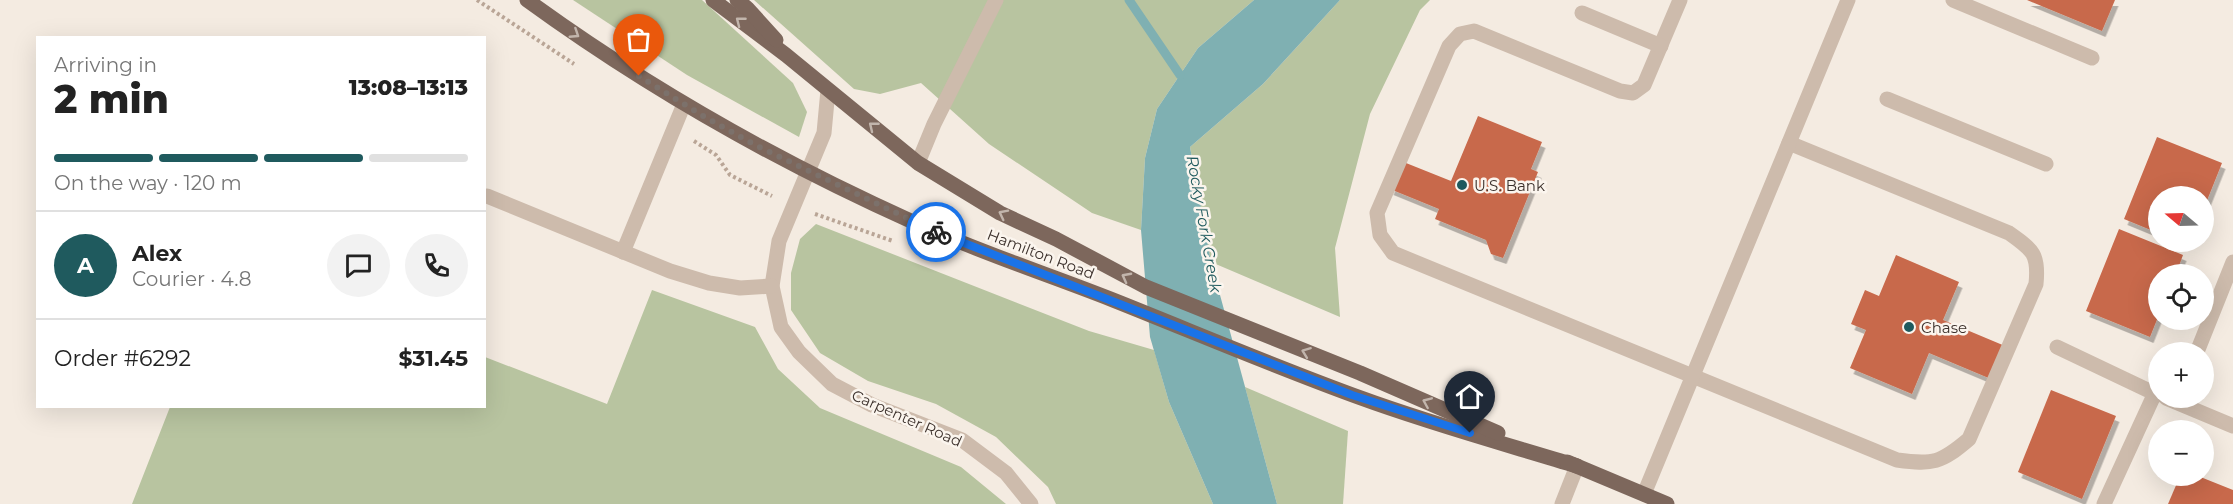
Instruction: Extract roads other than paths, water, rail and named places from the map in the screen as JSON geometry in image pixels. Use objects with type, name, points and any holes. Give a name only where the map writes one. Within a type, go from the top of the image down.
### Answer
[{"type":"main road","name":"Hamilton Road","points":[[527,0],[684,104],[755,145],[914,222],[974,248],[1364,399],[1577,466]]},
{"type":"main road","name":"Hamilton Road","points":[[713,0],[800,66],[918,163],[1000,213],[1056,239],[1146,287],[1360,373],[1667,504]]},
{"type":"main road","name":"Hamilton Road","points":[[737,0],[800,66]]},
{"type":"street","points":[[918,163],[934,124],[996,0]]},
{"type":"street","points":[[1680,0],[1644,85],[1634,93],[1620,91],[1474,32],[1460,34],[1449,46],[1377,213],[1380,235],[1394,253],[1897,460],[1925,464],[1948,456],[1969,439],[2036,284],[2038,264],[2028,246],[2009,233],[1789,143]]},
{"type":"street","points":[[1644,494],[1848,0]]},
{"type":"street","points":[[1953,0],[2092,58]]},
{"type":"street","points":[[1582,13],[1661,46]]},
{"type":"street","name":"Carpenter Road","points":[[828,90],[824,133],[779,241],[772,286],[781,327],[799,352],[832,384],[872,405],[962,440],[1006,473],[1031,504]]},
{"type":"street","points":[[1887,99],[2046,164]]},
{"type":"street","points":[[623,252],[684,104]]},
{"type":"street","points":[[487,196],[670,271],[709,283],[740,288],[772,286]]},
{"type":"street","points":[[2201,342],[2233,262]]},
{"type":"street","points":[[2057,347],[2148,389]]},
{"type":"street","points":[[2104,504],[2152,408]]},
{"type":"street","points":[[2191,408],[2233,426]]},
{"type":"street","points":[[1562,504],[1577,466]]},
{"type":"water","name":"Rocky Fork Creek","points":[[1254,0],[1340,0],[1263,84],[1190,147],[1211,262],[1277,504],[1213,504],[1169,402],[1150,337],[1141,230],[1145,158],[1157,109],[1198,48]]},
{"type":"waterway","points":[[1129,0],[1180,75]]},
{"type":"place","name":"U.S. Bank","points":[[1462,185]]},
{"type":"place","name":"Chase","points":[[1909,327]]}]
